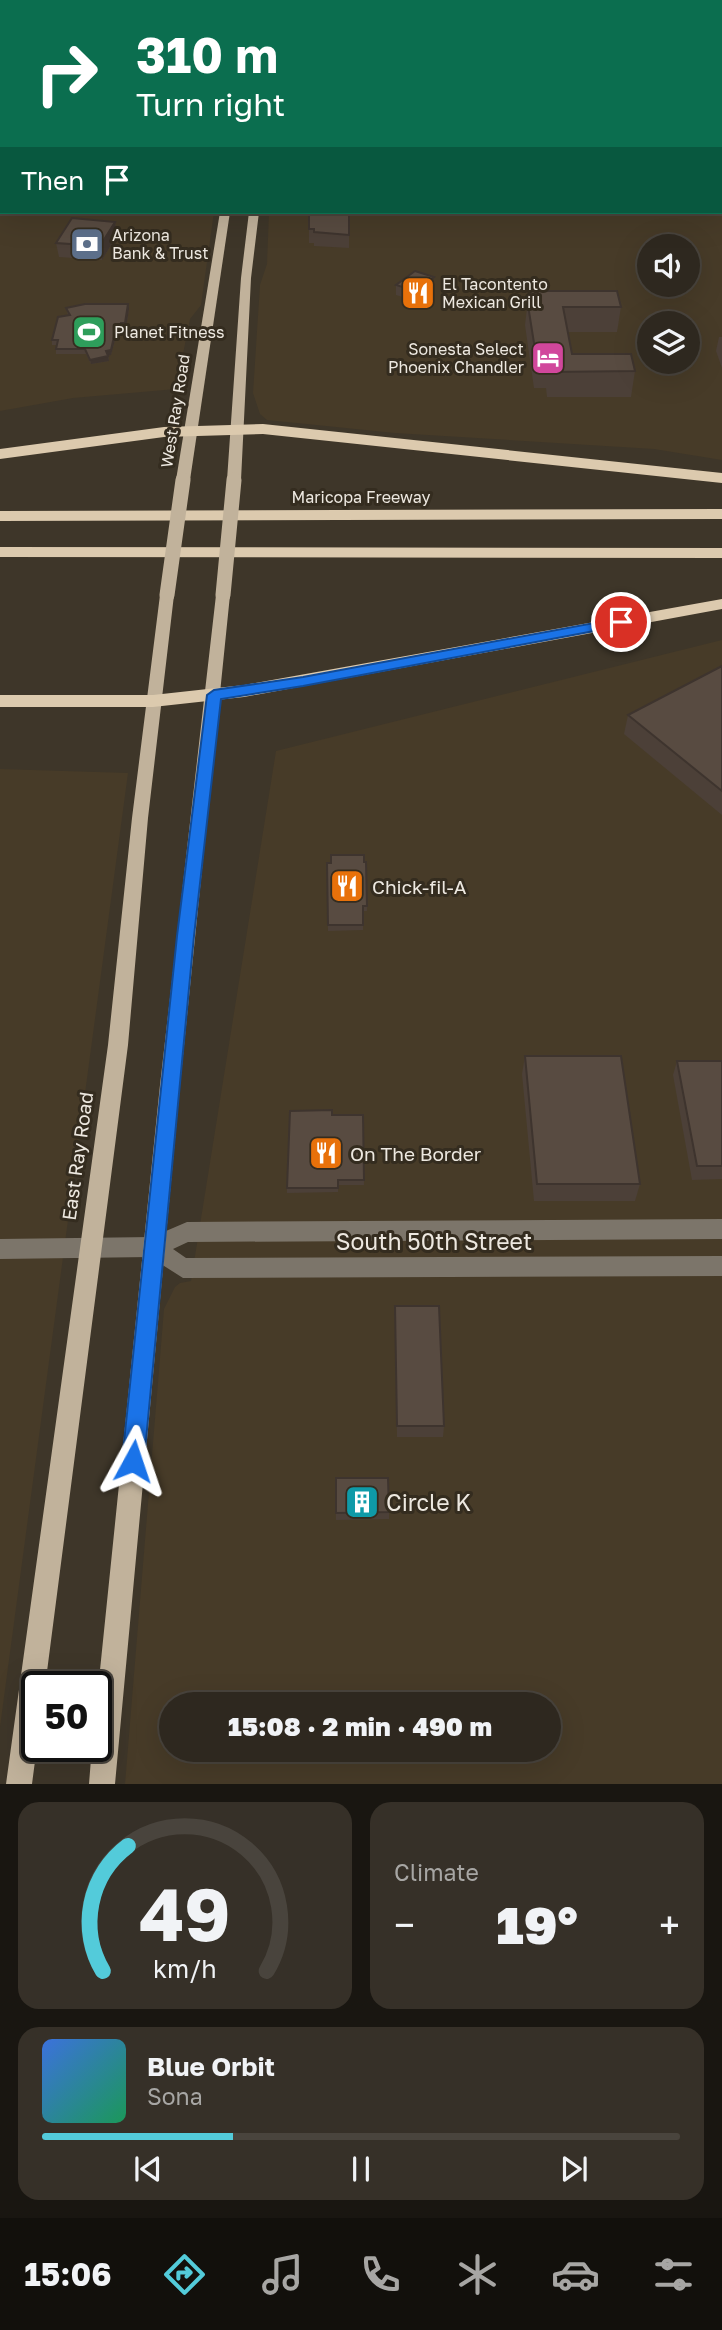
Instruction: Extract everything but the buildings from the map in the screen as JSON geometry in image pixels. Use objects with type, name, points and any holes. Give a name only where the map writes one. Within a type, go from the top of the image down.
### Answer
[{"type":"highway","points":[[0,454],[189,431],[239,429],[722,478]]},
{"type":"highway","name":"Maricopa Freeway","points":[[0,516],[722,514]]},
{"type":"highway","points":[[0,552],[722,553]]},
{"type":"highway","points":[[0,701],[153,701],[214,695],[722,604]]},
{"type":"main road","name":"West Ray Road","points":[[176,534],[189,431],[225,214]]},
{"type":"main road","points":[[102,1784],[153,1247],[214,695],[239,429],[246,278],[254,214]]},
{"type":"main road","name":"East Ray Road","points":[[19,1784],[118,1045],[153,701],[176,534]]},
{"type":"street","name":"South 50th Street","points":[[0,1249],[153,1247],[187,1232],[722,1229]]},
{"type":"street","name":"South 50th Street","points":[[153,1247],[183,1268],[722,1266]]},
{"type":"shaded area","points":[[0,214],[214,214],[201,305],[190,319],[176,389],[73,398],[0,411]]},
{"type":"shaded area","points":[[269,214],[722,214],[722,460],[654,449],[395,433],[267,420],[260,414],[253,393],[260,285],[267,264]]},
{"type":"shaded area","points":[[722,640],[722,1784],[125,1784],[164,1309],[175,1287],[191,1281],[276,751]]},
{"type":"shaded area","points":[[0,769],[128,773],[0,1727]]},
{"type":"place","name":"Arizona Bank & Trust","points":[[87,244]]},
{"type":"place","name":"El Tacontento Mexican Grill","points":[[418,293]]},
{"type":"place","name":"Planet Fitness","points":[[89,332]]},
{"type":"place","name":"Sonesta Select Phoenix Chandler","points":[[548,358]]},
{"type":"place","name":"Chick-fil-A","points":[[347,886]]},
{"type":"place","name":"On The Border","points":[[326,1153]]},
{"type":"place","name":"Circle K","points":[[362,1502]]},
{"type":"route","points":[[133,1461],[186,936],[214,695],[621,622]]}]
